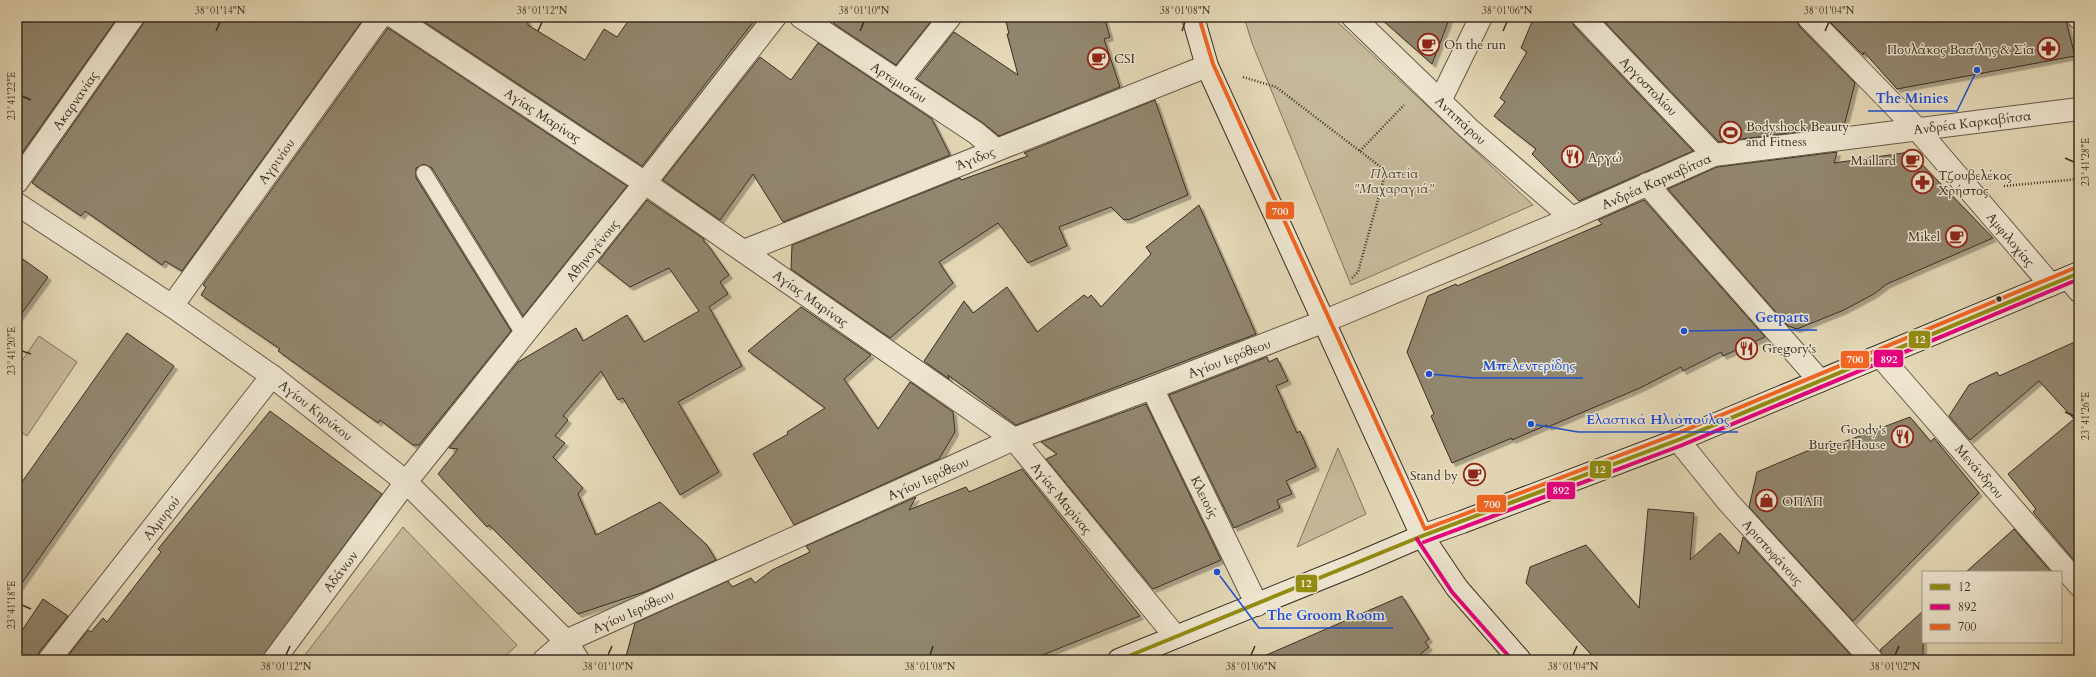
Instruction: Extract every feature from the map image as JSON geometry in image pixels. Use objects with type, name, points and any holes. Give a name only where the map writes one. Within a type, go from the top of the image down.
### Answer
[{"type":"street","name":"Ακαρνανίας","points":[[17,182],[133,17]]},
{"type":"street","name":"Αγρινίου","points":[[172,306],[380,17]]},
{"type":"street","name":"Αγίας Μαρίνας","points":[[394,17],[645,183],[1014,439],[1175,636]]},
{"type":"street","name":"Αθηνογένους","points":[[406,482],[645,183],[775,17]]},
{"type":"street","name":"Αρτεμισίου","points":[[801,17],[976,133],[995,150]]},
{"type":"street","points":[[898,82],[950,17]]},
{"type":"street","points":[[1193,17],[1207,66],[1422,536],[1457,588],[1520,660]]},
{"type":"street","name":"Αντιπάρου","points":[[1353,17],[1440,101],[1572,218]]},
{"type":"street","points":[[1440,101],[1481,17]]},
{"type":"street","name":"Αργοστολίου","points":[[1583,17],[1714,155]]},
{"type":"street","name":"Αμφιλοχίας","points":[[1808,17],[1916,129],[1970,190],[2069,282]]},
{"type":"street","name":"Άγιδος","points":[[744,251],[1207,66]]},
{"type":"street","name":"Ανδρέα Καρκαβίτσα","points":[[1322,316],[1572,218],[1714,155],[2079,109]]},
{"type":"street","points":[[1648,184],[1814,374]]},
{"type":"street","name":"Αγίου Κηρύκου","points":[[17,204],[172,306],[272,376],[406,482],[566,641],[578,660]]},
{"type":"street","points":[[1119,660],[1175,636],[1257,605],[1422,536],[1678,440],[1814,374],[1881,357],[2069,282]]},
{"type":"street","name":"Αγίου Ιερόθεου","points":[[544,660],[566,641],[1014,439],[1152,388],[1322,316]]},
{"type":"street","name":"Μενάνδρου","points":[[1881,357],[2079,585]]},
{"type":"street","name":"Αλμυρού","points":[[49,660],[272,376]]},
{"type":"street","name":"Κλειούς","points":[[1152,388],[1257,605]]},
{"type":"street","name":"Αριστοφάνους","points":[[1678,440],[1729,503],[1872,660]]},
{"type":"street","name":"Αδάνων","points":[[274,660],[406,482]]},
{"type":"lane","points":[[424,173],[524,335]]},
{"type":"path","points":[[1207,66],[1276,87],[1386,171],[1358,272],[1322,316]]},
{"type":"path","points":[[1360,151],[1424,85]]},
{"type":"path","points":[[1970,190],[2079,179]]},
{"type":"green space","name":"Πλατεία \"Μαχαραγιά\"","points":[[1244,17],[1332,17],[1533,205],[1351,285],[1252,43]]},
{"type":"green space","points":[[39,336],[77,362],[27,436],[17,429],[17,368]]},
{"type":"green space","points":[[1338,448],[1366,514],[1297,547]]},
{"type":"green space","points":[[403,527],[517,645],[501,660],[301,660]]},
{"type":"building","points":[[17,17],[21,17],[29,23],[32,17],[118,17],[17,160]]},
{"type":"building","points":[[145,17],[365,17],[182,271],[165,261],[162,265],[85,211],[81,216],[32,183],[143,24]]},
{"type":"building","points":[[417,17],[527,17],[528,25],[585,60],[604,29],[617,37],[631,17],[757,17],[642,166]]},
{"type":"building","points":[[837,17],[928,17],[932,20],[896,65],[833,23]]},
{"type":"building","points":[[1005,17],[1104,17],[1110,37],[1104,39],[1120,87],[999,136],[983,123],[917,79],[954,32],[1018,75],[1007,34],[1009,34]]},
{"type":"building","points":[[1379,17],[1450,17],[1432,64]]},
{"type":"building","points":[[1534,17],[1571,17],[1574,26],[1693,151],[1579,201],[1532,154],[1536,149],[1494,116],[1505,102],[1500,98],[1527,52],[1521,48]]},
{"type":"building","points":[[1600,17],[1796,17],[1799,26],[1855,83],[1844,126],[1719,142]]},
{"type":"building","points":[[1825,17],[2065,17],[2075,56],[1897,89],[1864,52],[1863,55]]},
{"type":"building","points":[[388,28],[627,186],[523,316],[432,168],[424,164],[416,168],[416,178],[511,331],[419,445],[413,445],[380,420],[378,423],[278,351],[280,349],[201,295],[206,287],[203,285]]},
{"type":"building","points":[[818,43],[932,119],[950,155],[783,222],[753,174],[720,220],[663,180],[760,57],[791,80]]},
{"type":"building","points":[[1155,100],[1188,195],[1128,220],[1124,220],[1111,207],[1059,227],[1067,246],[1028,263],[998,223],[939,262],[953,283],[890,338],[791,269],[792,245],[960,178],[961,180],[1028,156],[1024,153]]},
{"type":"building","points":[[1837,152],[1834,163],[1910,152],[1993,238],[1887,284],[1874,294],[1844,310],[1797,329],[1788,326],[1668,189],[1717,167]]},
{"type":"building","points":[[647,200],[704,239],[704,242],[708,245],[729,275],[720,282],[728,294],[709,307],[742,366],[678,402],[719,472],[680,495],[623,398],[618,400],[601,371],[563,416],[568,420],[555,436],[565,443],[553,457],[583,488],[578,494],[596,535],[660,502],[707,545],[716,560],[644,592],[578,614],[489,525],[487,527],[438,474],[458,449],[449,448],[518,362],[576,328],[583,341],[627,315],[644,342],[699,311],[669,268],[630,287],[598,262]]},
{"type":"building","points":[[1644,200],[1765,337],[1723,356],[1721,352],[1683,371],[1681,367],[1640,388],[1548,427],[1547,425],[1512,440],[1512,438],[1452,463],[1431,416],[1434,414],[1407,352],[1428,296],[1456,284],[1457,286],[1602,224],[1598,220]]},
{"type":"building","points":[[1199,205],[1256,334],[1016,425],[948,375],[949,379],[924,361],[964,301],[973,313],[1007,287],[1037,332],[1084,295],[1088,298],[1091,295],[1101,307],[1151,254],[1146,247]]},
{"type":"building","points":[[17,255],[48,277],[17,320]]},
{"type":"building","points":[[801,307],[871,355],[844,379],[878,429],[910,382],[953,412],[955,432],[939,459],[794,525],[753,454],[788,434],[787,432],[825,408],[748,351]]},
{"type":"building","points":[[127,333],[174,366],[17,590],[17,489]]},
{"type":"building","points":[[2079,340],[2079,566],[2033,512],[2036,509],[2008,474],[2074,419],[2039,381],[1970,440],[1949,416],[1969,385],[1997,372],[1999,376]]},
{"type":"building","points":[[1267,357],[1269,362],[1277,358],[1288,381],[1276,386],[1297,433],[1300,431],[1316,467],[1286,481],[1292,494],[1277,500],[1280,508],[1234,528],[1169,395]]},
{"type":"building","points":[[1146,404],[1221,560],[1153,589],[1046,459],[1057,454],[1041,442]]},
{"type":"building","points":[[270,411],[382,494],[260,660],[65,660],[88,630],[91,632],[103,618],[107,622],[161,552],[158,549]]},
{"type":"building","points":[[1910,417],[1931,442],[1934,438],[1979,493],[1853,621],[1749,507],[1757,472],[1831,441],[1833,446]]},
{"type":"building","points":[[1022,469],[1140,616],[1030,660],[625,660],[635,623],[728,581],[732,587],[751,578],[755,583],[772,570],[810,552],[806,546],[916,497],[909,510],[966,487],[969,492]]},
{"type":"building","points":[[1648,509],[1694,513],[1690,560],[1720,533],[1739,554],[1743,537],[1855,660],[1596,660],[1526,583],[1530,567],[1586,545],[1639,608]]},
{"type":"building","points":[[2014,529],[2050,571],[1967,571]]},
{"type":"building","points":[[1402,596],[1429,639],[1425,642],[1429,647],[1413,660],[1255,660]]},
{"type":"building","points":[[43,599],[68,616],[39,652],[37,660],[17,660],[17,638]]},
{"type":"building","points":[[1922,612],[1923,660],[1884,660],[1880,650]]},
{"type":"transit line","name":"700","points":[[1199,17],[1213,64],[1425,529],[1676,434],[2077,267]]},
{"type":"transit line","name":"12","points":[[1119,660],[1422,536],[1678,440],[2079,273]]},
{"type":"transit line","name":"892","points":[[1424,542],[1680,446],[2079,279]]},
{"type":"transit line","name":"892","points":[[1417,539],[1452,592],[1512,660]]},
{"type":"place","name":"On the run","points":[[1428,44]]},
{"type":"place","name":"Πουλάκος Βασίλης & Σία","points":[[2049,49]]},
{"type":"place","name":"CSI","points":[[1099,58]]},
{"type":"place","name":"The Minies","points":[[1977,70]]},
{"type":"place","name":"Bodyshock Beauty and Fitness","points":[[1731,133]]},
{"type":"place","name":"Αργώ","points":[[1573,157]]},
{"type":"place","name":"Maillard","points":[[1912,160]]},
{"type":"place","name":"Τζουβελέκος Χρήστος","points":[[1923,182]]},
{"type":"place","name":"Mikel","points":[[1956,236]]},
{"type":"place","name":"Getparts","points":[[1684,331]]},
{"type":"place","name":"Gregory's","points":[[1747,348]]},
{"type":"place","name":"Μπελεντερίδης","points":[[1429,374]]},
{"type":"place","name":"Ελαστικά Ηλιόπουλος","points":[[1531,424]]},
{"type":"place","name":"Goody's Burger House","points":[[1902,436]]},
{"type":"place","name":"Stand by","points":[[1474,475]]},
{"type":"place","name":"ΟΠΑΠ","points":[[1766,501]]},
{"type":"place","name":"The Groom Room","points":[[1217,572]]}]
